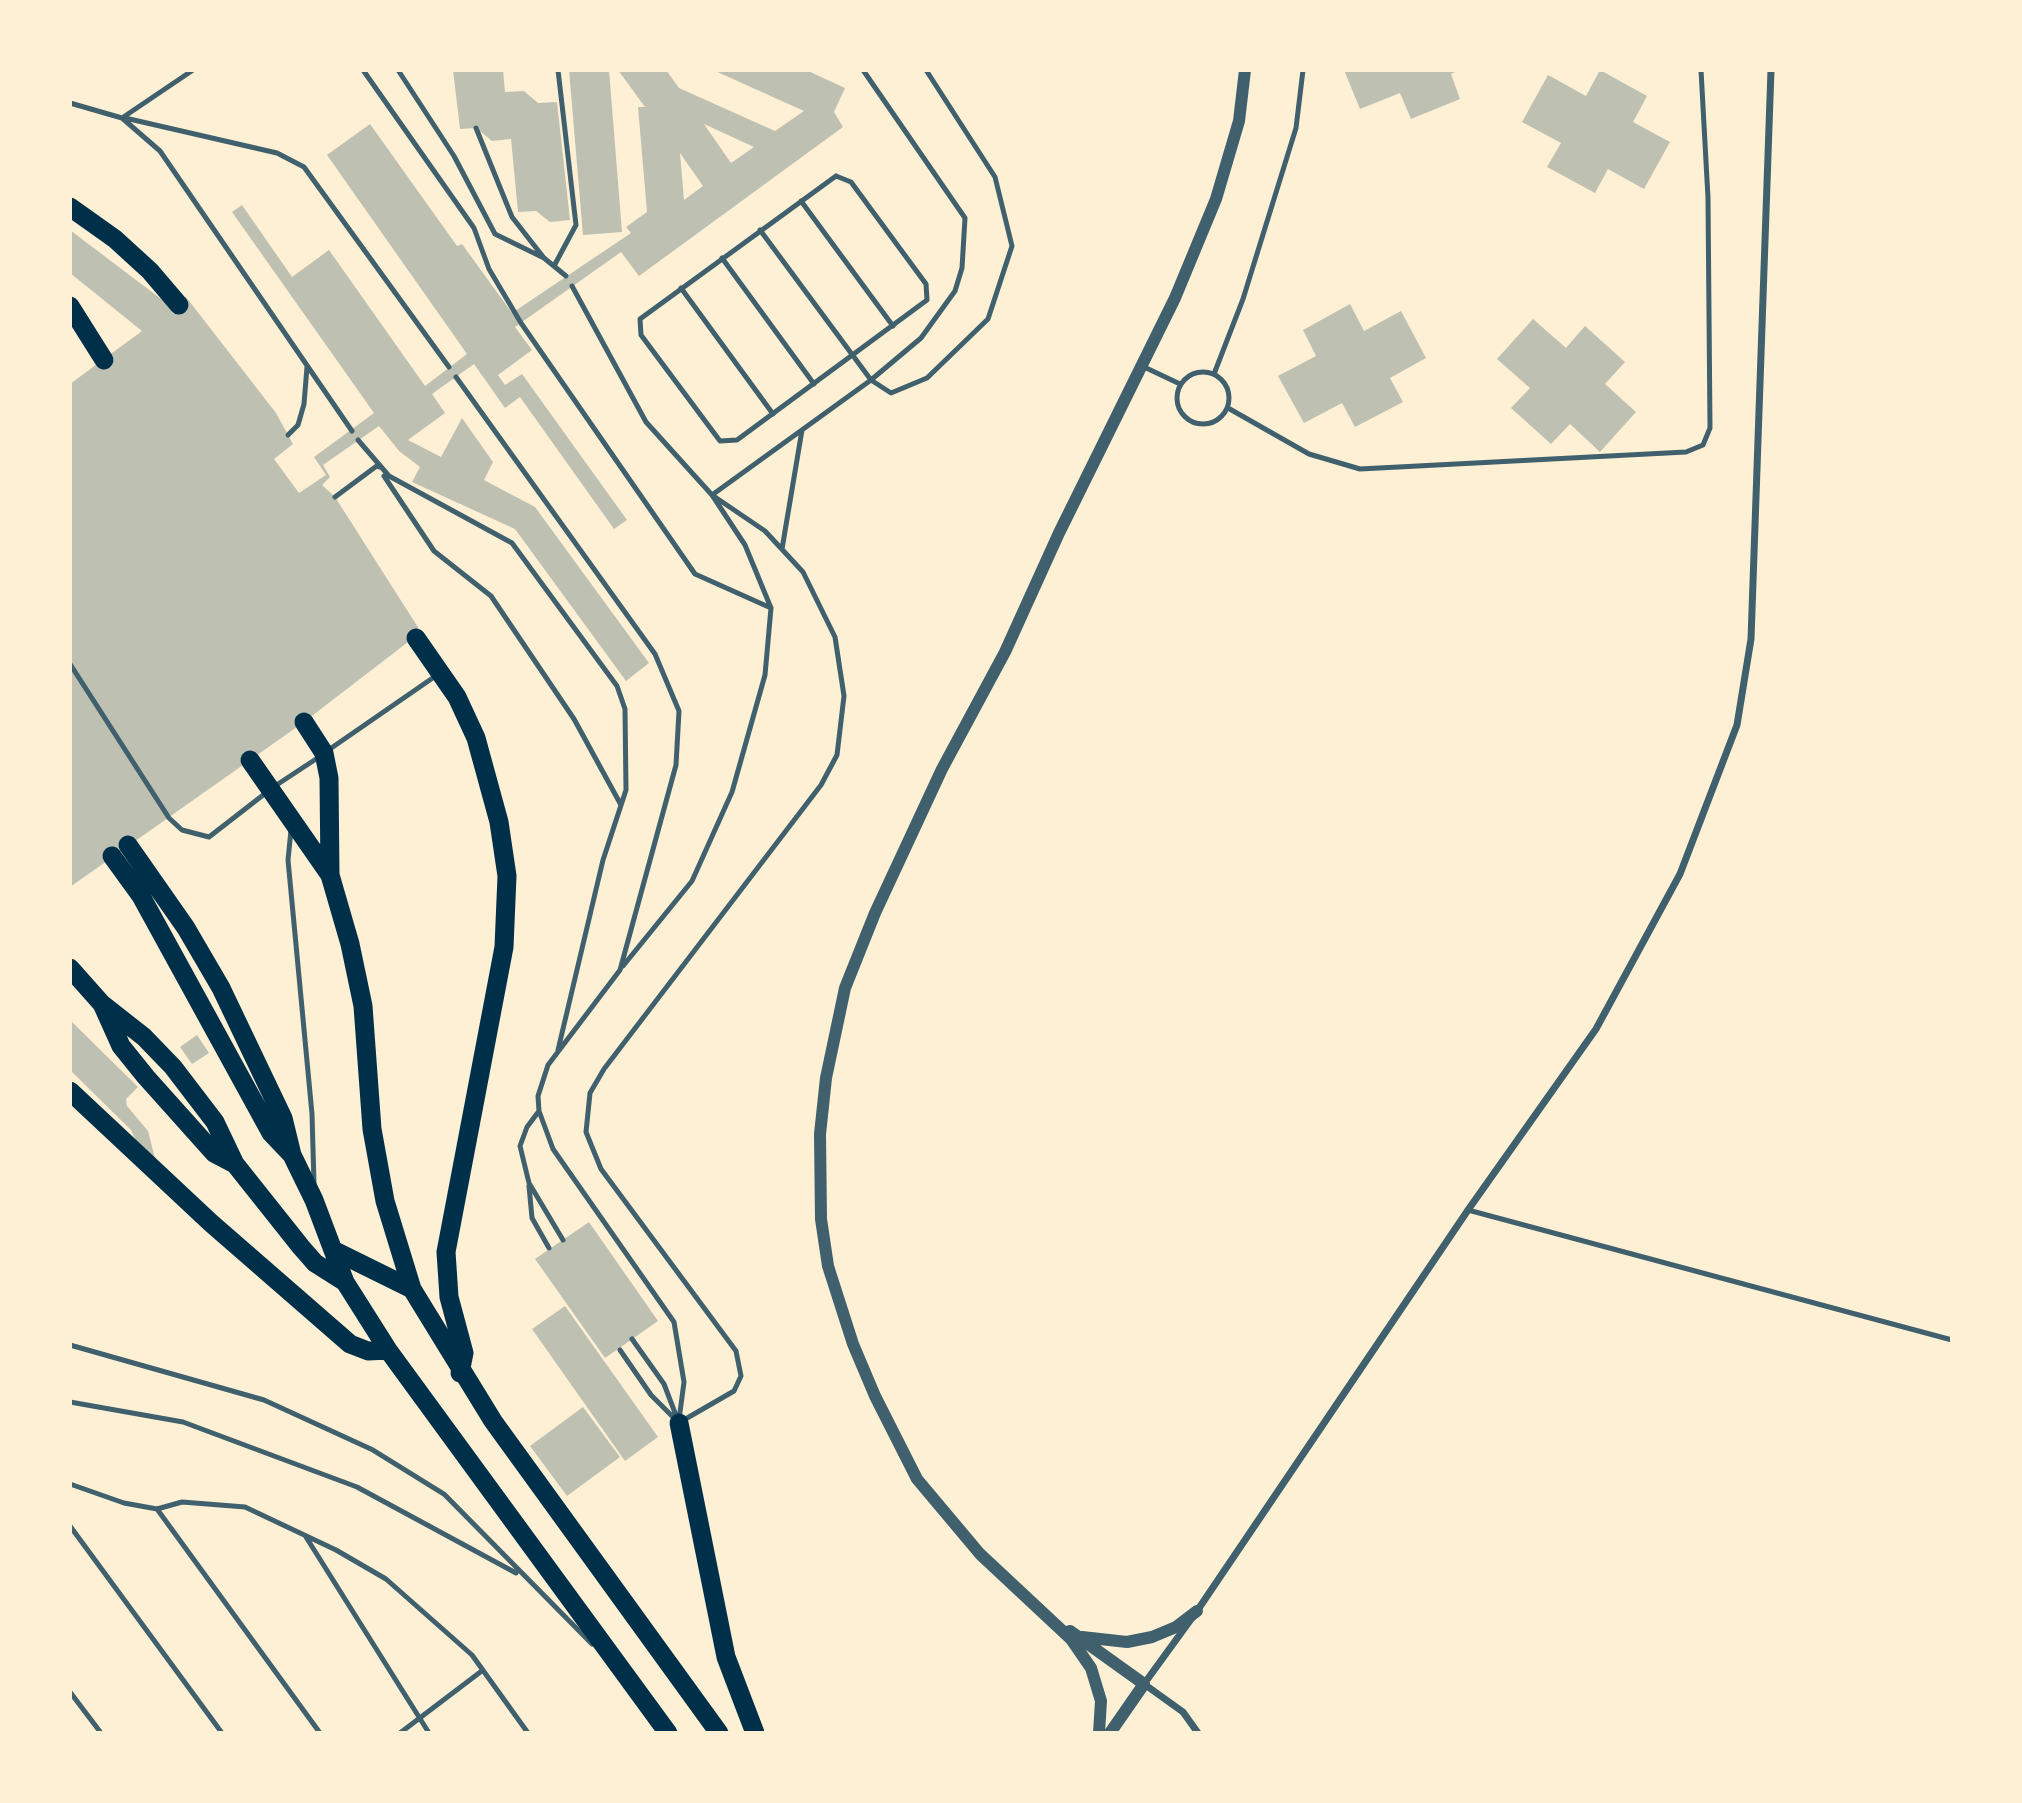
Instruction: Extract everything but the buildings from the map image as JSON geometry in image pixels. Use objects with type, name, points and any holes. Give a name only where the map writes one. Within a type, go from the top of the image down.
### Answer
[{"type":"highway","points":[[70,207],[115,239],[150,271],[179,305]]},
{"type":"highway","points":[[70,306],[104,360]]},
{"type":"highway","points":[[415,638],[457,697],[476,738],[499,822],[507,876],[504,947],[446,1252],[449,1297],[464,1353],[460,1373]]},
{"type":"highway","points":[[304,722],[324,753],[329,778],[330,875],[350,944],[363,1006],[372,1129],[385,1201],[412,1289],[460,1373],[719,1733]]},
{"type":"highway","points":[[250,760],[330,875]]},
{"type":"highway","points":[[120,850],[186,928],[221,988],[284,1118],[292,1155],[314,1200],[345,1283],[388,1350],[668,1733]]},
{"type":"highway","points":[[70,968],[102,1003],[144,1037],[173,1067],[209,1113],[235,1164],[315,1263],[345,1283]]},
{"type":"highway","points":[[102,1003],[121,1046],[146,1077],[214,1153],[235,1164]]},
{"type":"highway","points":[[70,1091],[211,1223],[350,1344],[368,1351],[388,1350]]},
{"type":"highway","points":[[335,1251],[412,1289]]},
{"type":"highway","points":[[679,1423],[726,1657],[742,1706],[755,1733]]},
{"type":"street","points":[[1098,1733],[1101,1701],[1091,1668],[1071,1639],[980,1554],[917,1479],[875,1396],[849,1332],[828,1266],[821,1219],[820,1134],[826,1078],[845,988],[875,913],[942,769],[1005,652],[1059,533],[1175,298],[1216,199],[1239,121],[1245,70]]},
{"type":"street","points":[[1110,1733],[1197,1611],[1468,1210],[1596,1028],[1680,874],[1737,725],[1751,639],[1771,70]]},
{"type":"street","points":[[1075,1635],[1100,1642],[1139,1640],[1176,1626],[1197,1611]]},
{"type":"street","points":[[1044,1612],[1183,1712],[1198,1733]]},
{"type":"lane","points":[[122,118],[193,70]]},
{"type":"lane","points":[[363,70],[474,228],[489,269],[521,323],[695,574],[771,608]]},
{"type":"lane","points":[[398,70],[454,156],[495,234],[544,258],[566,276]]},
{"type":"lane","points":[[554,266],[576,225],[558,70]]},
{"type":"lane","points":[[712,495],[871,380],[921,338],[955,291],[966,238],[965,218],[863,70]]},
{"type":"lane","points":[[760,230],[871,380],[891,393],[927,377],[988,319],[1012,246],[995,177],[926,70]]},
{"type":"lane","points":[[1214,374],[1243,299],[1296,128],[1303,70]]},
{"type":"lane","points":[[1228,408],[1309,454],[1360,469],[1686,452],[1703,444],[1710,428],[1708,198],[1701,70]]},
{"type":"lane","points":[[70,103],[122,118],[277,153],[304,167],[449,367]]},
{"type":"lane","points":[[122,118],[160,151],[352,431]]},
{"type":"lane","points":[[476,128],[512,217],[544,258]]},
{"type":"lane","points":[[847,178],[926,284],[927,300],[737,440],[720,441],[641,335],[639,324],[644,315],[760,230],[831,179],[847,178]]},
{"type":"lane","points":[[801,201],[893,326]]},
{"type":"lane","points":[[722,258],[814,384]]},
{"type":"lane","points":[[572,286],[646,422],[712,495],[745,545],[771,608],[765,675],[733,792],[692,881],[557,1053],[538,1096],[539,1111],[553,1149],[674,1322],[684,1382],[679,1423]]},
{"type":"lane","points":[[681,288],[773,414]]},
{"type":"lane","points":[[1142,366],[1180,384]]},
{"type":"lane","points":[[288,435],[298,425],[301,415],[307,367]]},
{"type":"lane","points":[[1195,373],[1214,374],[1228,388],[1228,408],[1215,422],[1203,425],[1191,422],[1179,409],[1177,396],[1180,384],[1195,373]]},
{"type":"lane","points":[[456,377],[655,654],[679,710],[676,765],[620,970]]},
{"type":"lane","points":[[782,549],[802,430]]},
{"type":"lane","points":[[358,440],[434,551],[491,596],[574,719],[621,806]]},
{"type":"lane","points":[[377,465],[389,476],[512,542],[617,686],[625,709],[626,790],[603,860],[557,1053]]},
{"type":"lane","points":[[335,497],[377,465]]},
{"type":"lane","points":[[679,1423],[734,1391],[741,1376],[736,1351],[601,1169],[586,1132],[590,1093],[604,1069],[821,785],[837,755],[844,696],[835,637],[803,572],[765,531],[712,495]]},
{"type":"lane","points":[[70,664],[169,818],[182,830],[209,837],[271,789],[440,673]]},
{"type":"lane","points":[[292,819],[288,860],[312,1114],[314,1200]]},
{"type":"lane","points":[[539,1111],[527,1127],[520,1146],[529,1183],[532,1218],[548,1248]]},
{"type":"lane","points":[[529,1183],[563,1240]]},
{"type":"lane","points":[[1468,1210],[1952,1340]]},
{"type":"lane","points":[[632,1339],[664,1384],[679,1423]]},
{"type":"lane","points":[[70,1345],[264,1400],[373,1450],[444,1493],[522,1576],[635,1685]]},
{"type":"lane","points":[[620,1350],[651,1395],[679,1423]]},
{"type":"lane","points":[[70,1402],[183,1422],[358,1487],[522,1576]]},
{"type":"lane","points":[[70,1484],[124,1503],[157,1509],[182,1502],[237,1505],[305,1534],[386,1579],[472,1655],[528,1733]]},
{"type":"lane","points":[[157,1509],[320,1733]]},
{"type":"lane","points":[[70,1526],[222,1733]]},
{"type":"lane","points":[[305,1534],[429,1733]]},
{"type":"lane","points":[[400,1733],[483,1670]]},
{"type":"lane","points":[[70,1692],[101,1733]]}]
